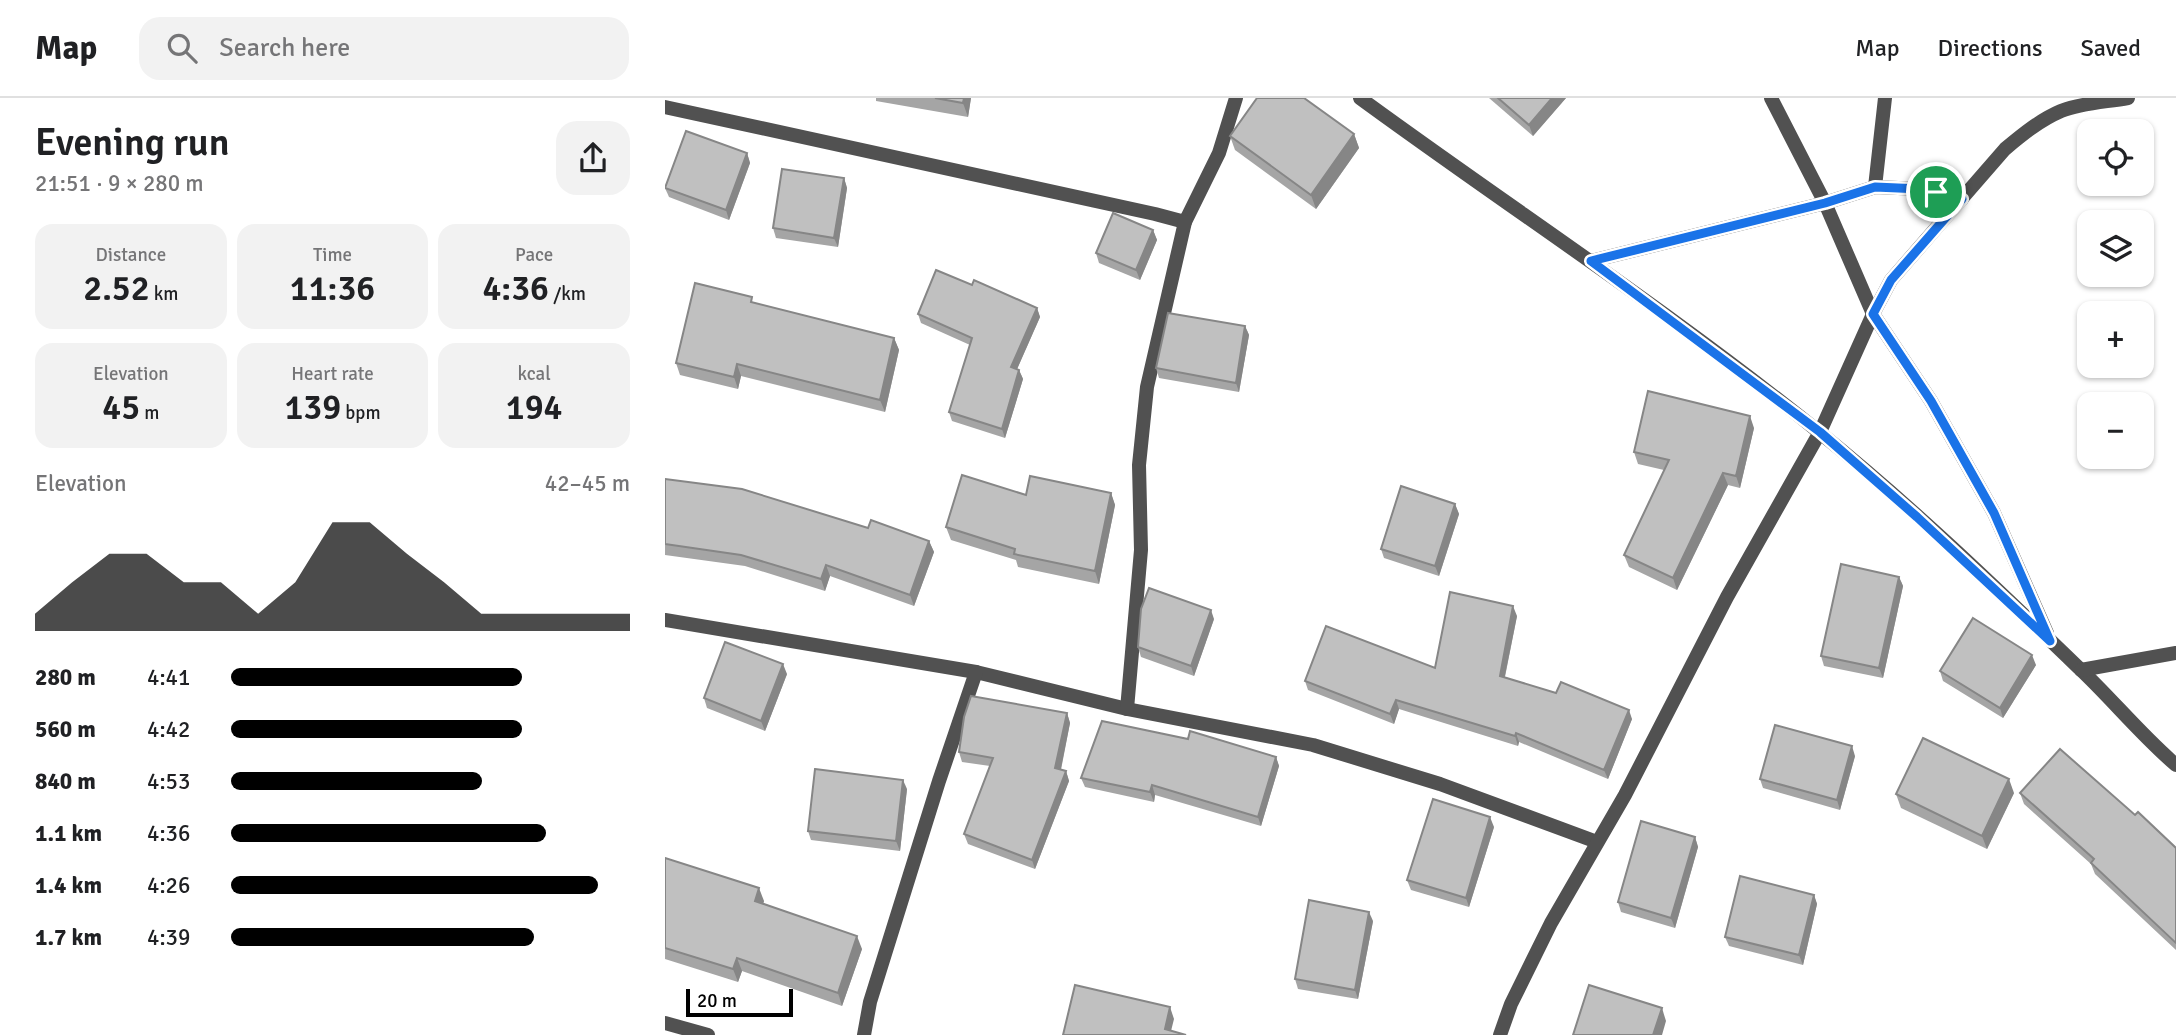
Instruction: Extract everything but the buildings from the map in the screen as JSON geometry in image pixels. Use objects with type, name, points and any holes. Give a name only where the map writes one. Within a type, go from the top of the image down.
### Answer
[{"type":"street","points":[[1127,709],[1142,550],[1139,465],[1147,387],[1185,222],[1219,153],[1236,98]]},
{"type":"street","points":[[1360,98],[1591,261],[1820,432],[1917,517],[2050,641],[2176,765]]},
{"type":"street","points":[[1771,98],[1825,203],[1873,314],[1931,401],[1994,513],[2050,641]]},
{"type":"street","points":[[1875,187],[1885,98]]},
{"type":"street","points":[[1500,1035],[1511,1004],[1551,923],[1631,783],[1727,597],[1820,432],[1891,280],[2005,149],[2043,120],[2064,110],[2128,98]]},
{"type":"street","points":[[665,107],[1185,222]]},
{"type":"street","points":[[1591,261],[1825,203],[1875,187],[1921,189],[1962,199]]},
{"type":"street","points":[[665,620],[976,672],[1127,709],[1313,745],[1440,784],[1597,842]]},
{"type":"street","points":[[2081,670],[2176,653]]},
{"type":"street","points":[[864,1035],[870,1002],[976,672]]},
{"type":"street","points":[[665,1023],[708,1035]]},
{"type":"route","points":[[1875,187],[1936,192],[1962,199],[1891,280],[1873,314],[1931,401],[1994,513],[2050,641],[1917,517],[1820,432],[1591,261],[1825,203],[1875,187]]}]
